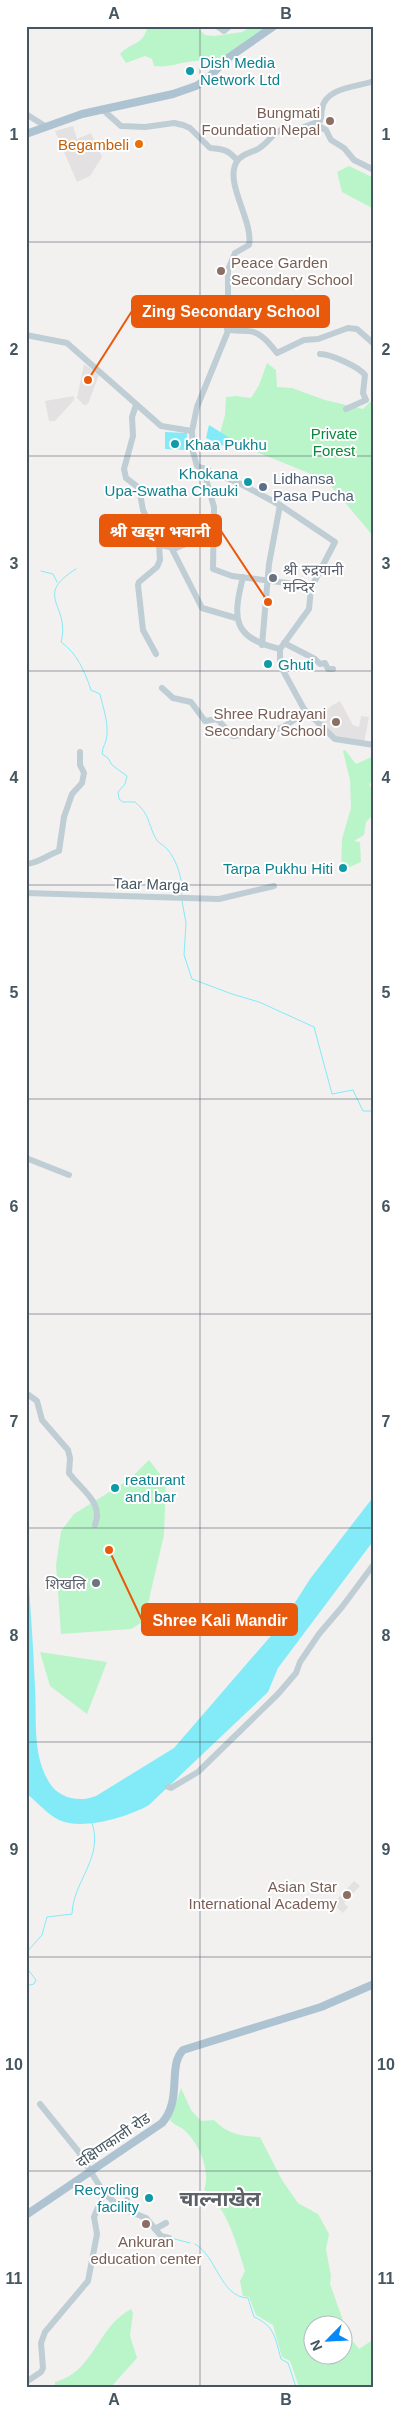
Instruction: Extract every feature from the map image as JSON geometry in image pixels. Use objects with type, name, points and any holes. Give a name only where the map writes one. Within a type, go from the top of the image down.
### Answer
[{"type":"main road","points":[[26,134],[45,126],[102,109],[173,94],[196,86],[207,79],[228,58],[274,26]]},
{"type":"main road","name":"दक्षिणकाली रोड","points":[[26,2215],[91,2172],[166,2118],[174,2098],[175,2064],[179,2054],[188,2048],[321,2008],[374,1984]]},
{"type":"street","points":[[217,26],[224,31],[230,26]]},
{"type":"street","points":[[318,122],[328,96],[350,86],[364,85],[374,81]]},
{"type":"street","points":[[102,109],[121,126],[183,125],[190,128],[210,148],[222,148],[229,151],[237,160]]},
{"type":"street","points":[[26,114],[45,126]]},
{"type":"street","points":[[318,122],[293,131],[285,128],[275,131],[261,147],[244,154],[237,160],[232,171],[240,206],[251,236],[249,245],[235,252],[228,270],[227,330],[212,374],[197,407],[192,431],[197,466],[241,484],[280,505],[335,542],[311,588],[309,609],[282,646],[280,665],[307,712],[335,739],[374,746]]},
{"type":"street","points":[[318,122],[326,130],[331,140],[344,148],[354,160],[374,170]]},
{"type":"street","points":[[227,330],[234,332],[250,330],[268,341],[277,353],[304,340],[318,339],[348,328],[357,329],[374,344]]},
{"type":"street","points":[[26,335],[67,343],[161,426],[192,431]]},
{"type":"street","points":[[320,354],[326,354],[357,367],[365,375],[363,393],[366,400],[346,409]]},
{"type":"street","points":[[136,405],[132,417],[133,436],[124,474],[139,488],[143,510],[159,545],[160,560],[157,567],[139,582],[138,586],[143,630],[156,654]]},
{"type":"street","points":[[203,468],[214,507],[215,532],[211,564],[213,569],[243,577],[303,585],[311,588]]},
{"type":"street","points":[[262,645],[268,581],[280,505]]},
{"type":"street","points":[[159,545],[172,549],[215,532]]},
{"type":"street","points":[[172,549],[202,608],[236,618]]},
{"type":"street","points":[[243,577],[238,596],[236,618],[248,638],[262,645],[282,646],[315,659],[320,664],[325,663],[328,669],[333,669]]},
{"type":"street","points":[[162,688],[172,698],[191,702],[205,721],[217,719],[233,736],[268,732],[283,727],[307,712]]},
{"type":"street","points":[[26,864],[36,863],[48,855],[59,851],[64,817],[72,794],[82,783],[84,773],[80,765],[82,754],[80,752]]},
{"type":"street","name":"Taar Marga","points":[[26,894],[219,899],[274,886]]},
{"type":"street","points":[[26,1158],[68,1175]]},
{"type":"street","points":[[26,1394],[37,1401],[42,1420],[68,1450],[70,1473],[97,1507],[99,1516],[95,1525]]},
{"type":"street","points":[[168,1787],[171,1788],[198,1772],[278,1694],[296,1673],[300,1662],[319,1634],[374,1564]]},
{"type":"street","points":[[40,2104],[78,2151],[104,2193],[146,2218],[161,2236],[169,2238]]},
{"type":"street","points":[[26,2382],[41,2372],[43,2368],[42,2343],[45,2332],[88,2282],[97,2234],[94,2217],[104,2193]]},
{"type":"street","points":[[157,2229],[166,2223]]},
{"type":"shaded area","points":[[73,126],[77,139],[91,133],[102,157],[90,176],[77,182],[55,131]]},
{"type":"shaded area","points":[[84,364],[99,375],[88,404],[84,405],[77,398]]},
{"type":"shaded area","points":[[74,396],[74,400],[55,421],[49,421],[45,401]]},
{"type":"shaded area","name":"Shree Rudrayani Secondary School","points":[[340,701],[353,725],[359,727],[361,716],[369,717],[364,743],[339,738],[318,719],[331,706]]},
{"type":"shaded area","name":"Asian Star International Academy","points":[[354,1881],[360,1886],[344,1903],[348,1907],[343,1913],[333,1904]]},
{"type":"green space","points":[[148,26],[196,26],[205,35],[214,36],[242,32],[252,26],[275,26],[211,67],[208,62],[201,61],[154,66],[152,59],[145,56],[126,63],[120,54],[140,41],[146,33]]},
{"type":"green space","points":[[349,166],[374,178],[374,209],[342,192],[337,172]]},
{"type":"green space","name":"Private Forest","points":[[267,363],[276,370],[277,387],[292,388],[325,400],[363,409],[373,399],[374,395],[374,537],[326,480],[219,437],[225,415],[226,397],[251,398],[259,385]]},
{"type":"green space","points":[[345,750],[356,764],[374,756],[374,781],[369,784],[374,793],[374,814],[366,822],[364,835],[354,841],[360,842],[361,862],[341,871],[342,839],[351,808],[350,780],[343,751]]},
{"type":"green space","points":[[149,1460],[166,1482],[164,1535],[144,1621],[131,1629],[61,1634],[56,1565],[61,1531],[74,1514],[130,1479]]},
{"type":"green space","points":[[40,1652],[107,1662],[87,1714],[50,1686]]},
{"type":"green space","points":[[181,2088],[191,2110],[201,2121],[214,2120],[224,2128],[235,2133],[260,2137],[282,2180],[298,2203],[318,2214],[329,2234],[326,2249],[331,2276],[330,2284],[341,2316],[302,2316],[302,2366],[352,2366],[352,2340],[359,2349],[374,2339],[374,2387],[299,2387],[290,2361],[282,2357],[273,2325],[256,2315],[249,2297],[243,2296],[240,2281],[245,2271],[235,2238],[219,2206],[204,2190],[206,2174],[199,2149],[189,2135],[170,2120]]},
{"type":"green space","points":[[131,2309],[133,2313],[130,2336],[137,2358],[111,2387],[55,2387],[55,2382],[68,2377],[79,2369],[110,2327]]},
{"type":"water","points":[[209,425],[230,438],[224,446],[206,438]]},
{"type":"water","points":[[165,432],[187,433],[186,450],[165,449]]},
{"type":"water","points":[[374,1496],[374,1540],[278,1668],[268,1692],[149,1805],[129,1814],[105,1821],[80,1824],[69,1823],[59,1820],[46,1811],[26,1793],[26,1550],[36,1736],[40,1760],[49,1782],[58,1792],[70,1798],[83,1799],[96,1796],[174,1748],[282,1623],[310,1579]]},
{"type":"waterway","points":[[76,569],[63,578],[56,587],[56,602],[63,629],[61,642],[76,657],[91,690],[100,694],[107,730],[107,738],[102,754],[108,758],[112,765],[127,776],[125,784],[118,792],[119,799],[123,802],[135,802],[144,811],[156,839],[171,854],[179,870],[182,894]]},
{"type":"waterway","points":[[41,571],[53,574],[57,582]]},
{"type":"waterway","points":[[182,901],[186,923],[184,955],[192,979],[259,1002],[314,1027],[332,1094],[353,1090],[363,1111],[374,1111]]},
{"type":"waterway","points":[[26,1953],[42,1935],[47,1917],[72,1914],[77,1891],[94,1847],[95,1836],[92,1823]]},
{"type":"waterway","points":[[26,1967],[36,1980],[34,1984],[26,1986]]},
{"type":"waterway","points":[[171,2238],[190,2243]]},
{"type":"waterway","points":[[195,2244],[209,2257],[231,2291],[239,2296],[248,2298],[254,2317],[266,2324],[270,2329],[281,2359],[288,2363],[296,2387]]},
{"type":"place","name":"Dish Media Network Ltd","points":[[190,71]]},
{"type":"place","name":"Bungmati Foundation Nepal","points":[[330,121]]},
{"type":"place","name":"Begambeli","points":[[139,144]]},
{"type":"place","name":"Peace Garden Secondary School","points":[[221,271]]},
{"type":"place","name":"Zing Secondary School","points":[[88,380]]},
{"type":"place","name":"Khaa Pukhu","points":[[175,444]]},
{"type":"place","name":"Khokana Upa-Swatha Chauki","points":[[248,482]]},
{"type":"place","name":"Lidhansa Pasa Pucha","points":[[263,487]]},
{"type":"place","name":"श्री रुद्रयानी मन्दिर","points":[[273,578]]},
{"type":"place","name":"श्री खड्ग भवानी","points":[[268,602]]},
{"type":"place","name":"Ghuti","points":[[268,664]]},
{"type":"place","name":"Shree Rudrayani Secondary School","points":[[336,722]]},
{"type":"place","name":"Tarpa Pukhu Hiti","points":[[343,868]]},
{"type":"place","name":"reaturant and bar","points":[[115,1488]]},
{"type":"place","name":"Shree Kali Mandir","points":[[109,1550]]},
{"type":"place","name":"शिखलि","points":[[96,1583]]},
{"type":"place","name":"Asian Star International Academy","points":[[347,1895]]},
{"type":"place","name":"Recycling facility","points":[[149,2198]]},
{"type":"place","name":"Ankuran education center","points":[[146,2224]]},
{"type":"district","name":"चाल्नाखेल","points":[[220,2199]]}]
